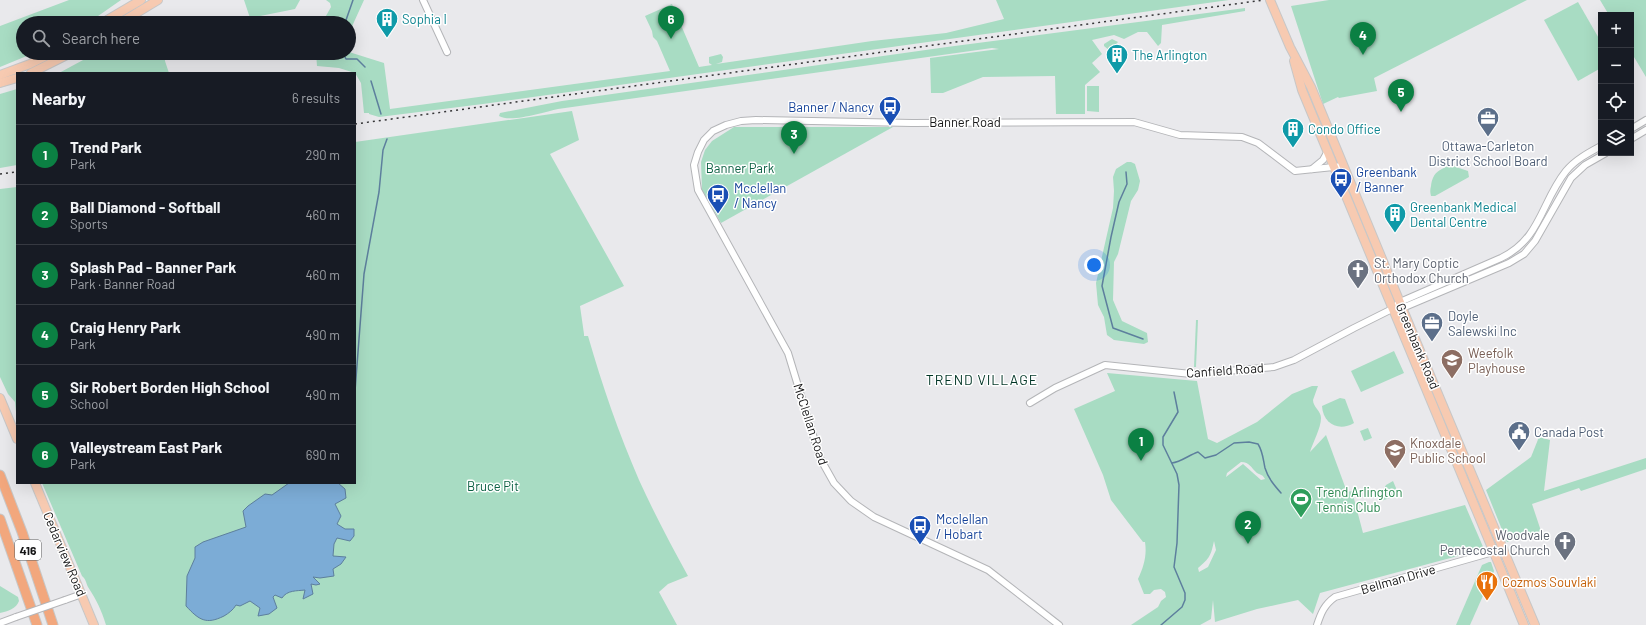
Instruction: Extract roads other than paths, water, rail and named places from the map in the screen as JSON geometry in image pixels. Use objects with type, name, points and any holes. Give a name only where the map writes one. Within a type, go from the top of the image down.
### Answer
[{"type":"highway","name":"416","points":[[0,475],[22,532],[53,625]]},
{"type":"highway","name":"416","points":[[0,520],[37,625]]},
{"type":"main road","points":[[111,16],[130,0]]},
{"type":"main road","points":[[114,16],[141,0]]},
{"type":"main road","points":[[132,16],[158,0]]},
{"type":"main road","name":"Greenbank Road","points":[[1270,0],[1290,47],[1311,87],[1535,625]]},
{"type":"main road","name":"Greenbank Road","points":[[1290,47],[1302,90],[1524,625]]},
{"type":"main road","points":[[0,75],[38,60]]},
{"type":"main road","points":[[34,72],[57,60]]},
{"type":"main road","points":[[0,83],[16,78]]},
{"type":"main road","points":[[1423,382],[1431,377]]},
{"type":"main road","points":[[0,398],[16,437]]},
{"type":"main road","name":"Cedarview Road","points":[[35,484],[94,625]]},
{"type":"street","points":[[424,0],[447,52]]},
{"type":"street","points":[[1634,127],[1646,120]]},
{"type":"street","name":"Banner Road","points":[[733,254],[698,190],[694,166],[698,152],[704,140],[714,131],[726,125],[741,121],[912,123],[1134,122],[1180,135],[1242,137],[1258,143],[1293,170],[1311,170],[1344,166]]},
{"type":"street","points":[[1634,137],[1646,130]]},
{"type":"street","points":[[1401,306],[1500,258],[1519,247],[1531,234],[1566,172],[1579,159],[1598,148]]},
{"type":"street","points":[[1311,170],[1323,160],[1328,151]]},
{"type":"street","points":[[1392,309],[1509,263],[1524,254],[1540,235],[1572,178],[1585,166],[1601,156]]},
{"type":"street","name":"McClellan Road","points":[[733,254],[788,353],[820,458],[828,473],[844,494],[851,501],[874,517],[988,570],[1059,625]]},
{"type":"street","name":"Canfield Road","points":[[1030,403],[1055,388],[1105,365],[1191,374],[1274,366],[1294,360],[1392,309]]},
{"type":"street","name":"Bellman Drive","points":[[1317,625],[1326,603],[1335,597],[1493,552]]},
{"type":"street","points":[[0,623],[82,594]]},
{"type":"water","points":[[288,484],[339,484],[345,489],[346,498],[335,504],[341,516],[337,524],[345,529],[354,529],[354,536],[350,541],[337,538],[334,544],[333,556],[346,557],[341,564],[333,569],[334,576],[320,578],[313,577],[320,584],[311,584],[313,594],[303,599],[305,590],[289,592],[282,598],[275,595],[273,597],[277,608],[269,614],[258,616],[260,608],[250,601],[240,606],[236,605],[229,613],[218,619],[203,620],[199,618],[186,606],[187,576],[195,558],[195,547],[203,542],[246,527],[243,511],[265,494],[272,495]]},
{"type":"waterway","points":[[347,16],[353,0]]},
{"type":"waterway","points":[[356,59],[365,67]]},
{"type":"waterway","points":[[371,81],[381,114]]},
{"type":"waterway","points":[[356,378],[364,274],[379,192],[383,150],[387,139]]},
{"type":"waterway","points":[[1126,172],[1127,184],[1119,202],[1102,286],[1113,328],[1143,339]]},
{"type":"waterway","points":[[1161,625],[1182,607],[1185,600],[1185,593],[1174,567],[1177,543],[1179,485],[1177,474],[1163,445],[1163,437],[1178,412],[1174,392]]},
{"type":"waterway","points":[[1172,463],[1198,452],[1205,458],[1216,455],[1234,443],[1249,442],[1258,444],[1268,475],[1281,493]]},
{"type":"railway","points":[[356,124],[1264,0]]},
{"type":"railway","points":[[0,174],[16,172]]},
{"type":"place","name":"Sophia I","points":[[387,38]]},
{"type":"place","name":"Valleystream East Park","points":[[671,39]]},
{"type":"place","name":"Craig Henry Park","points":[[1363,55]]},
{"type":"place","name":"The Arlington","points":[[1117,74]]},
{"type":"place","name":"Sir Robert Borden High School","points":[[1401,112]]},
{"type":"place","name":"Banner / Nancy","points":[[890,126]]},
{"type":"place","name":"Ottawa-Carleton District School Board","points":[[1488,138]]},
{"type":"place","name":"Condo Office","points":[[1293,148]]},
{"type":"place","name":"Splash Pad - Banner Park","points":[[794,154]]},
{"type":"place","name":"Greenbank / Banner","points":[[1341,198]]},
{"type":"place","name":"Mcclellan / Nancy","points":[[718,214]]},
{"type":"place","name":"Greenbank Medical Dental Centre","points":[[1395,234]]},
{"type":"place","name":"St. Mary Coptic Orthodox Church","points":[[1358,290]]},
{"type":"place","name":"Doyle Salewski Inc","points":[[1432,342]]},
{"type":"place","name":"Weefolk Playhouse","points":[[1452,380]]},
{"type":"place","name":"Canada Post","points":[[1519,452]]},
{"type":"place","name":"Trend Park","points":[[1141,461]]},
{"type":"place","name":"Knoxdale Public School","points":[[1395,470]]},
{"type":"place","name":"Trend Arlington Tennis Club","points":[[1301,518]]},
{"type":"place","name":"Ball Diamond - Softball","points":[[1248,544]]},
{"type":"place","name":"Mcclellan / Hobart","points":[[920,546]]},
{"type":"place","name":"Woodvale Pentecostal Church","points":[[1565,562]]},
{"type":"place","name":"Cozmos Souvlaki","points":[[1487,602]]},
{"type":"district","name":"TREND VILLAGE","points":[[982,379]]},
{"type":"park label","name":"Banner Park","points":[[740,168]]},
{"type":"park label","name":"Bruce Pit","points":[[493,486]]}]
